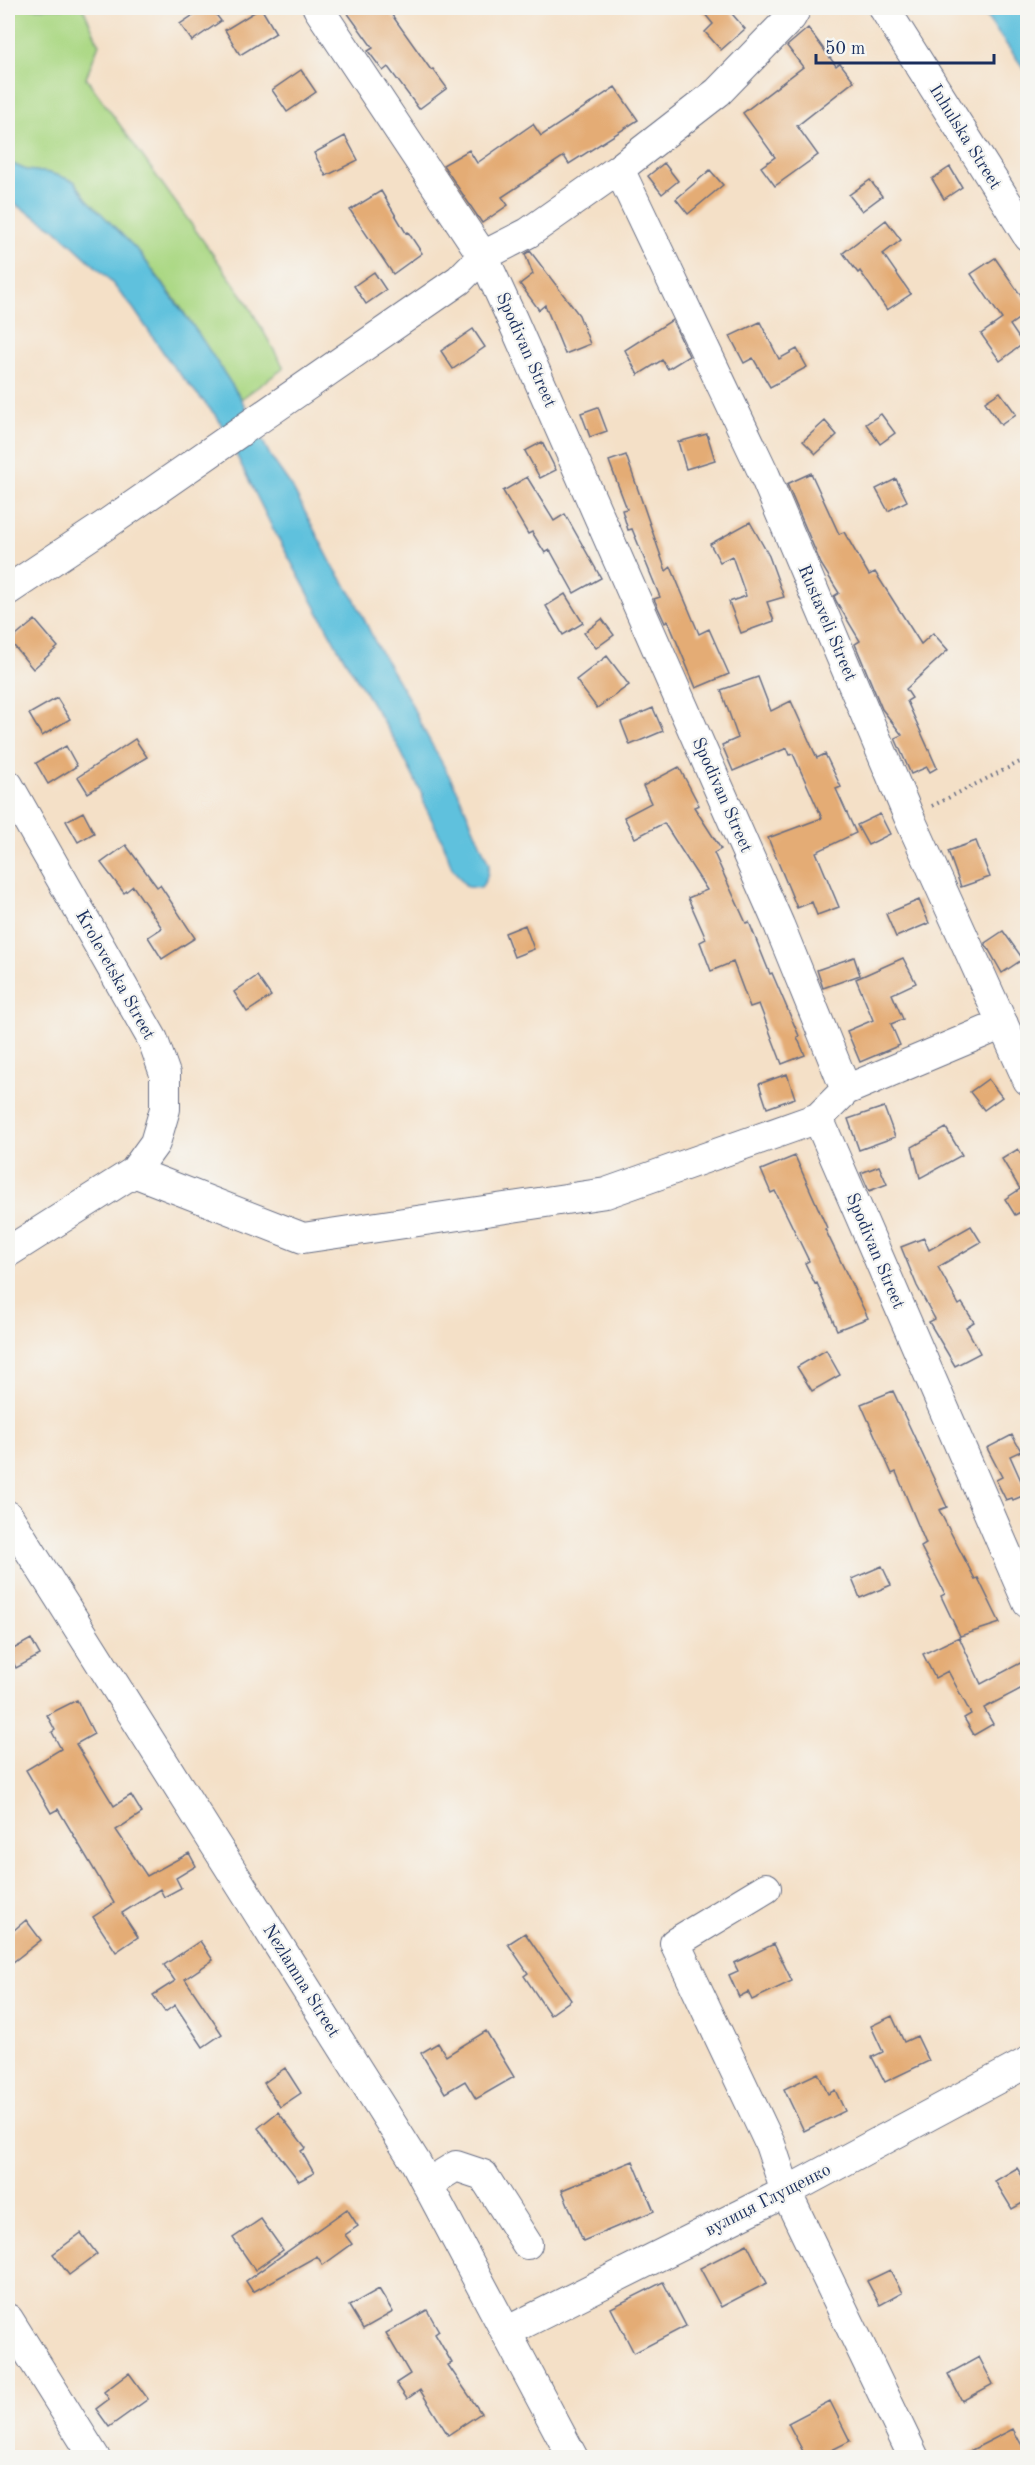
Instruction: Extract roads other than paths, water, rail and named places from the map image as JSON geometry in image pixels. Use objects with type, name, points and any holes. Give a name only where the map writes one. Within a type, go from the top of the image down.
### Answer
[{"type":"street","name":"Spodivan Street","points":[[318,8],[483,256],[780,925],[846,1090]]},
{"type":"street","points":[[8,590],[459,280],[483,256],[528,233],[620,169],[718,92],[791,17],[796,8]]},
{"type":"street","name":"Inhulska Street","points":[[884,8],[1028,236]]},
{"type":"street","name":"Rustaveli Street","points":[[620,169],[765,476],[909,817],[1028,1080]]},
{"type":"street","name":"Krolevetska Street","points":[[8,785],[153,1040],[165,1074],[165,1109],[155,1143],[134,1172]]},
{"type":"street","points":[[8,1252],[134,1172],[303,1238],[606,1193],[818,1118],[846,1090],[1003,1024]]},
{"type":"street","name":"Spodivan Street","points":[[818,1118],[1028,1603]]},
{"type":"street","name":"Nezlamna Street","points":[[8,1516],[427,2184],[573,2457]]},
{"type":"street","points":[[766,1888],[675,1943],[770,2144],[786,2192],[914,2457]]},
{"type":"street","name":"вулиця Глущенко","points":[[506,2332],[786,2192],[1028,2062]]},
{"type":"street","points":[[427,2184],[456,2166],[483,2175],[527,2244]]},
{"type":"street","points":[[8,2319],[95,2457]]},
{"type":"water","points":[[980,8],[1026,8],[1027,73]]},
{"type":"water","points":[[8,162],[26,170],[50,173],[74,181],[87,199],[139,252],[198,333],[241,399],[271,457],[292,487],[333,566],[354,598],[377,646],[410,701],[458,792],[489,864],[487,877],[481,888],[467,887],[452,868],[422,794],[397,744],[338,648],[271,525],[218,418],[172,365],[133,308],[106,276],[54,228],[8,200]]}]
